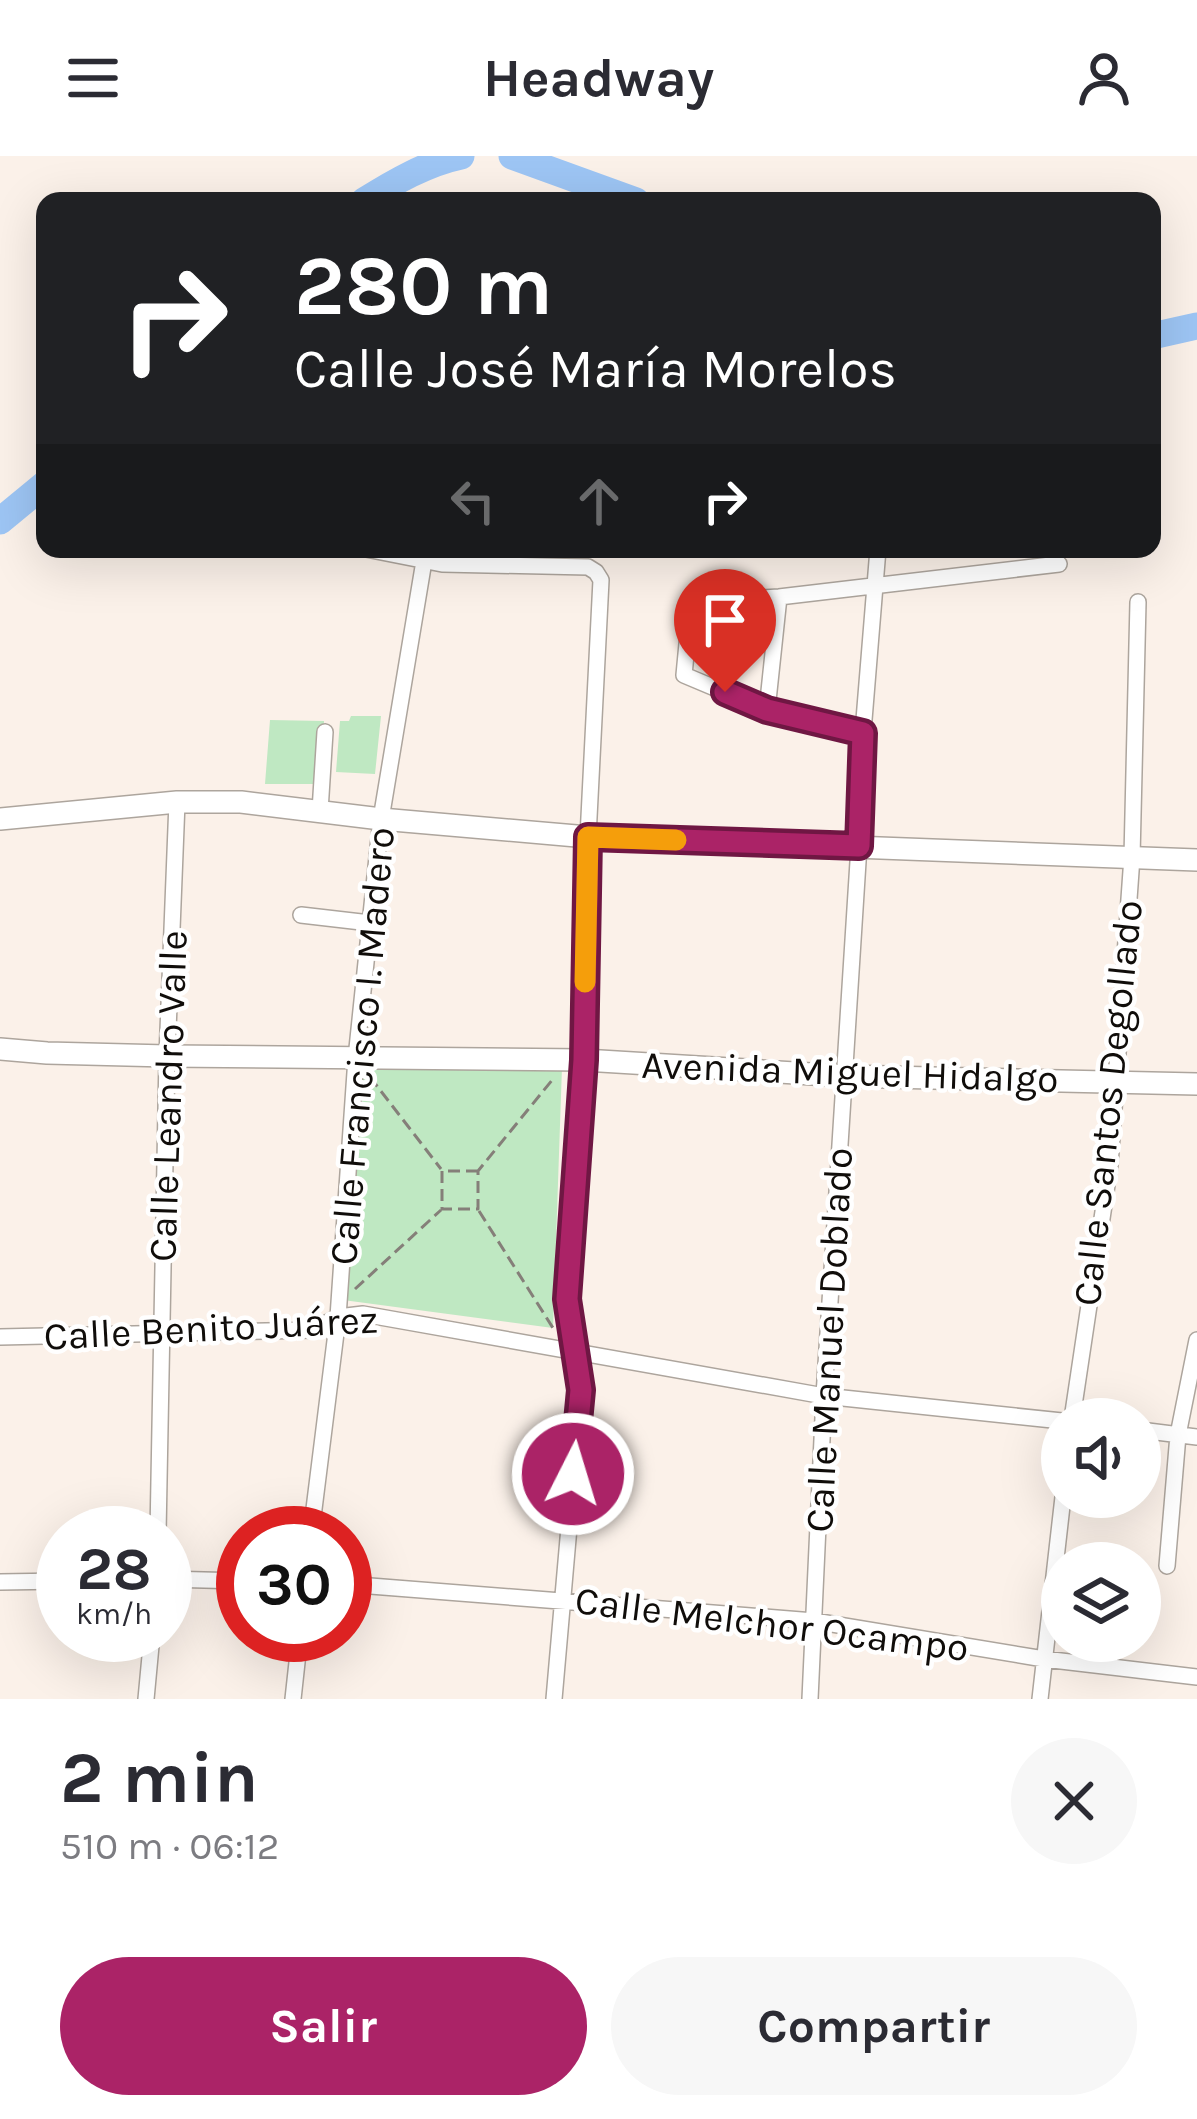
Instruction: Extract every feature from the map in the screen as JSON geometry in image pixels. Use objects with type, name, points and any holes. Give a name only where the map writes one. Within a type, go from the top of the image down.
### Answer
[{"type":"street","points":[[436,558],[588,567],[601,580],[573,1064],[567,1299],[581,1390],[554,1699]]},
{"type":"street","name":"Calle Francisco I. Madero","points":[[314,1506],[340,1308],[382,819],[436,558]]},
{"type":"street","name":"Calle Manuel Doblado","points":[[810,1699],[863,733],[877,558]]},
{"type":"street","points":[[863,733],[767,710],[684,675],[691,602],[779,597],[1059,564]]},
{"type":"street","points":[[767,710],[779,597]]},
{"type":"street","name":"Calle Santos Degollado","points":[[1075,1398],[1110,1165],[1117,1082],[1132,857],[1138,602]]},
{"type":"street","points":[[320,811],[326,732]]},
{"type":"street","points":[[0,819],[177,802],[241,802],[588,837],[1197,860]]},
{"type":"street","name":"Calle Leandro Valle","points":[[158,1506],[177,802]]},
{"type":"street","points":[[301,915],[370,922]]},
{"type":"street","name":"Avenida Miguel Hidalgo","points":[[0,1049],[46,1054],[573,1064],[1197,1084]]},
{"type":"street","name":"Calle Benito Juárez","points":[[0,1337],[313,1330],[340,1308],[824,1396],[1041,1419]]},
{"type":"street","points":[[1167,1566],[1178,1435],[1197,1340]]},
{"type":"street","points":[[1161,1433],[1197,1437]]},
{"type":"street","points":[[0,1582],[36,1581]]},
{"type":"street","name":"Calle Melchor Ocampo","points":[[372,1585],[814,1621],[1041,1659]]},
{"type":"street","points":[[146,1699],[149,1662]]},
{"type":"street","points":[[293,1699],[297,1662]]},
{"type":"street","points":[[1040,1699],[1044,1662]]},
{"type":"street","name":"Calle Melchor Ocampo","points":[[1070,1662],[1197,1677]]},
{"type":"path","points":[[358,1060],[442,1171],[442,1209]]},
{"type":"path","points":[[554,1328],[478,1209],[478,1171],[573,1064]]},
{"type":"path","points":[[442,1171],[478,1171]]},
{"type":"path","points":[[340,1308],[442,1209],[478,1209]]},
{"type":"green space","points":[[351,716],[381,716],[375,774],[336,772],[340,721],[349,721]]},
{"type":"green space","points":[[270,720],[324,721],[322,784],[265,784]]},
{"type":"green space","points":[[360,1063],[562,1067],[553,1328],[343,1300]]},
{"type":"waterway","points":[[380,192],[411,174],[461,156]]},
{"type":"waterway","points":[[512,156],[611,192]]},
{"type":"waterway","points":[[1161,334],[1197,326]]},
{"type":"waterway","points":[[0,521],[36,491]]},
{"type":"slow traffic","points":[[585,982],[588,837],[676,840]]},
{"type":"route","points":[[573,1474],[581,1390],[567,1299],[584,1060],[588,837],[859,846],[863,733],[767,710],[725,692]]}]
